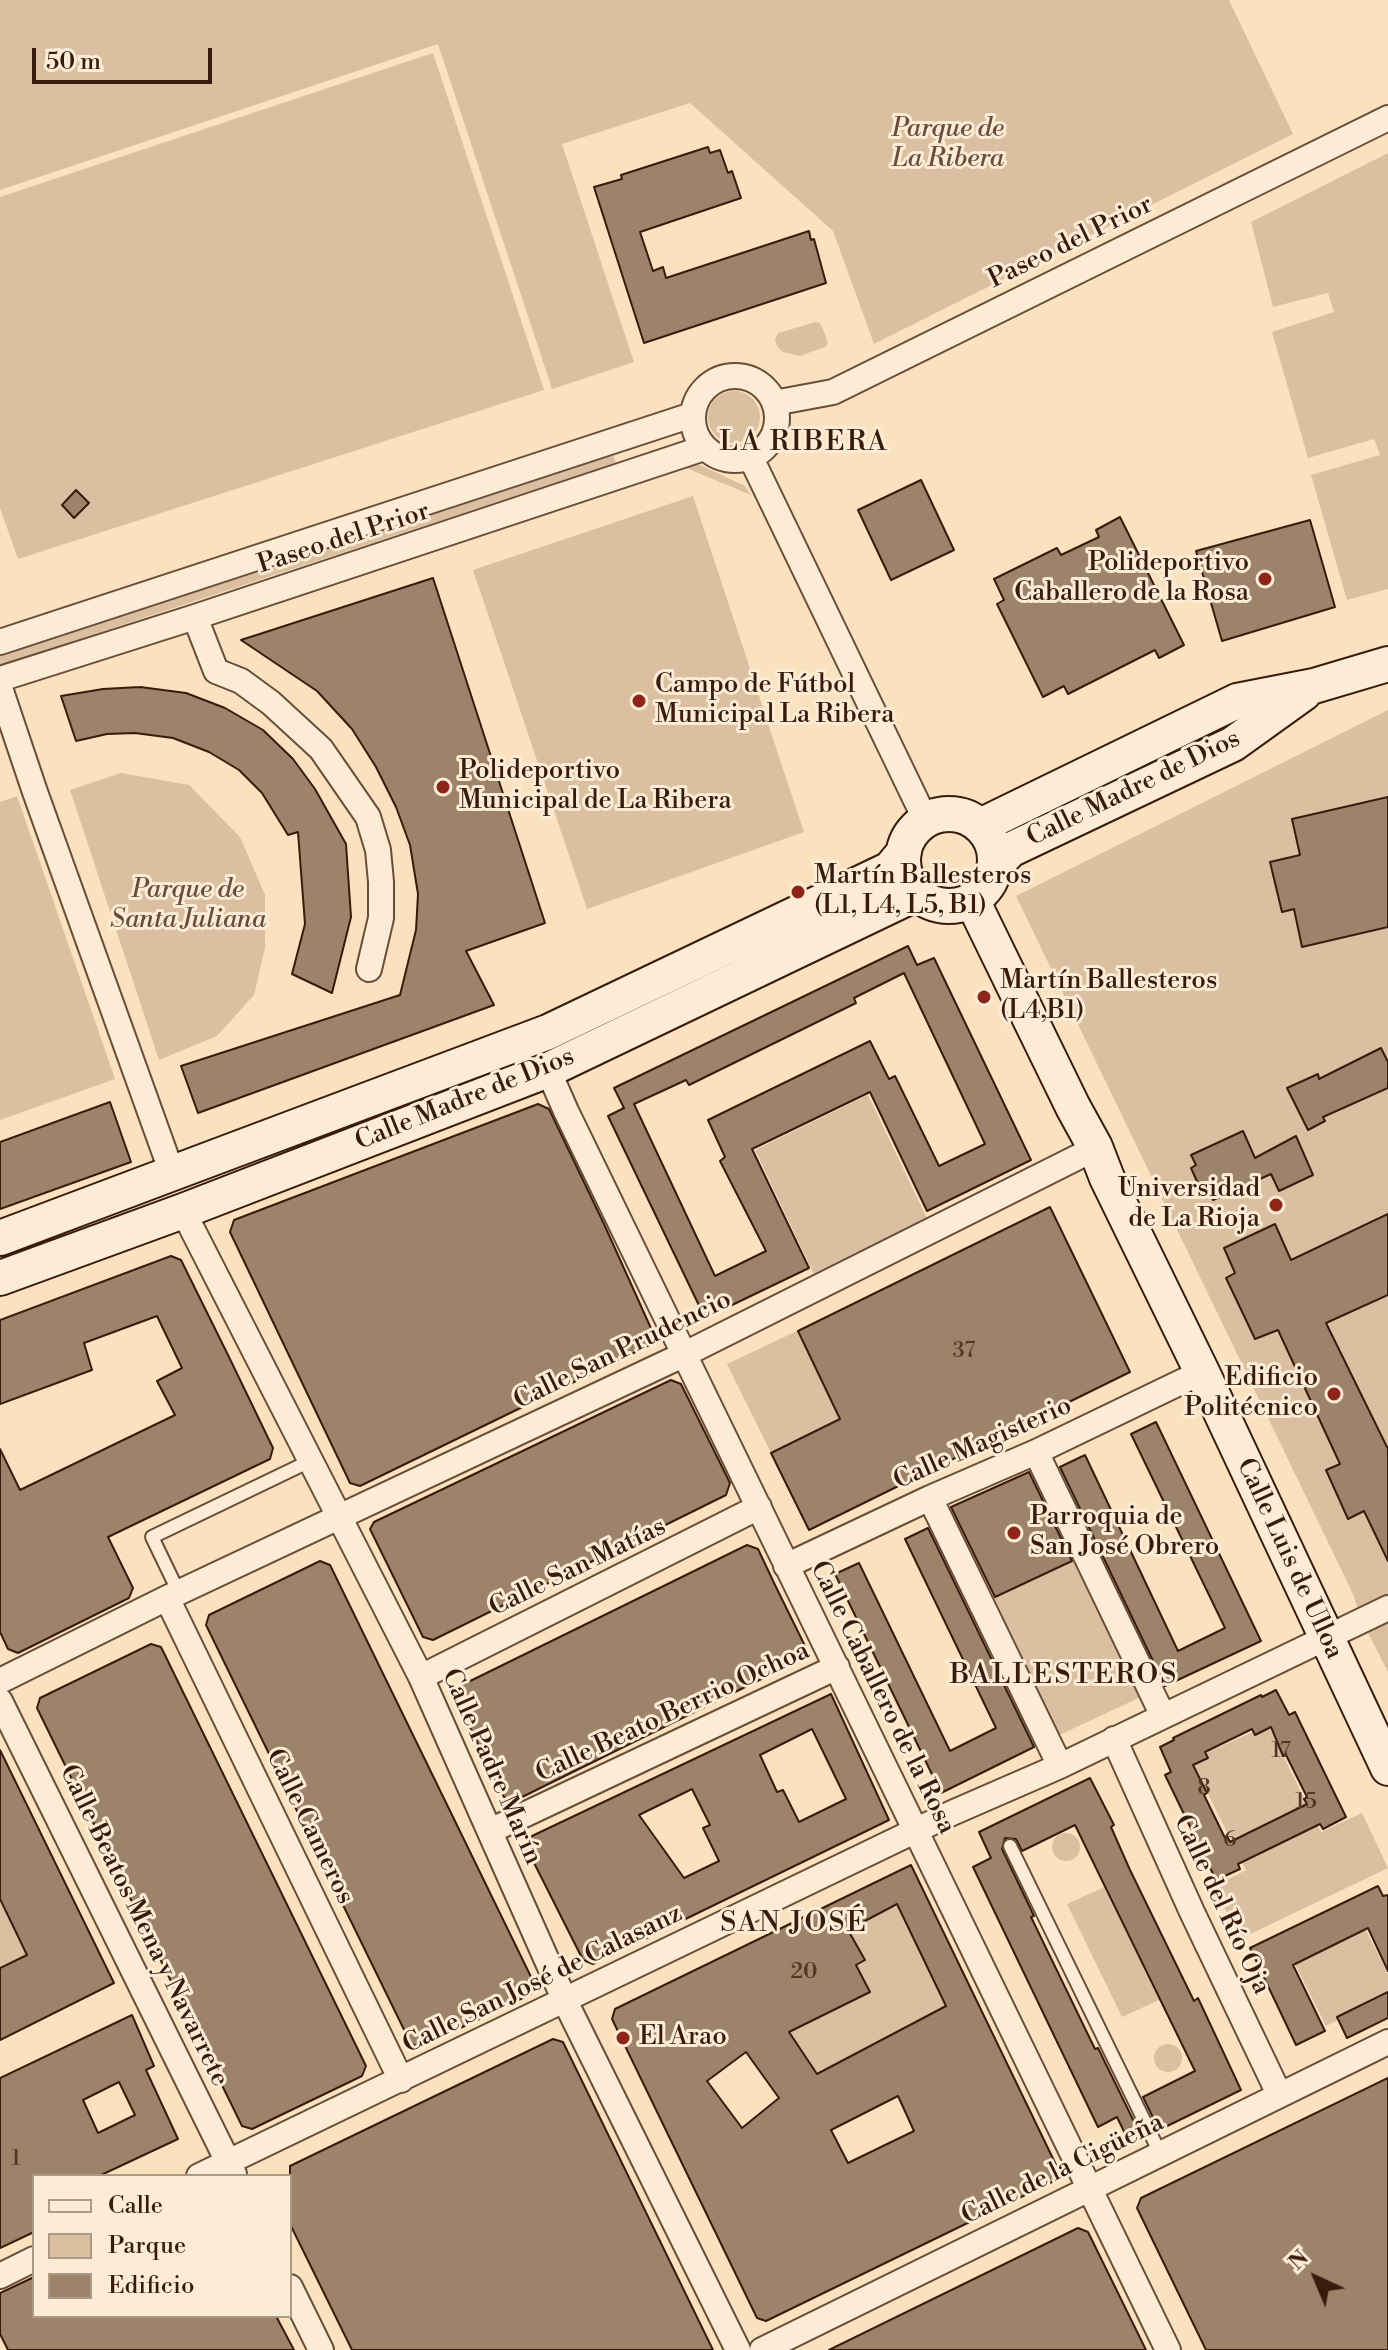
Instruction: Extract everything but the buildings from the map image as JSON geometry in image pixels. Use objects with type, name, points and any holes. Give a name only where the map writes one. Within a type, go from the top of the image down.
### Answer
[{"type":"main road","name":"Calle Madre de Dios","points":[[980,826],[1237,701],[1314,686],[1388,664]]},
{"type":"main road","name":"Calle Madre de Dios","points":[[995,866],[1010,850],[1023,843],[1233,744],[1314,686]]},
{"type":"main road","points":[[949,815],[960,816],[980,826],[995,851],[995,866],[988,886],[972,900],[954,906],[936,904],[919,895],[909,883],[904,868],[904,852],[913,832],[926,821],[949,815]]},
{"type":"main road","name":"Calle Madre de Dios","points":[[0,1238],[548,1032],[890,869],[904,852]]},
{"type":"main road","name":"Calle Madre de Dios","points":[[0,1278],[548,1070],[919,895]]},
{"type":"main road","name":"Calle Luis de Ulloa","points":[[972,900],[1073,1107],[1097,1165],[1202,1372],[1388,1768]]},
{"type":"street","name":"Paseo del Prior","points":[[774,403],[833,392],[1388,118]]},
{"type":"street","points":[[728,376],[742,376],[756,381],[767,390],[774,403],[776,428],[771,441],[751,458],[726,460],[704,448],[693,428],[692,415],[703,390],[714,381],[728,376]]},
{"type":"street","name":"Paseo del Prior","points":[[0,642],[692,415]]},
{"type":"street","name":"Paseo del Prior","points":[[0,679],[704,448]]},
{"type":"street","points":[[751,458],[926,821]]},
{"type":"street","points":[[195,617],[216,671],[241,681],[271,703],[321,749],[368,817],[378,850],[381,882],[381,918],[369,969]]},
{"type":"street","points":[[0,688],[172,1173]]},
{"type":"street","name":"Calle Caballero de la Rosa","points":[[548,1070],[1168,2350]]},
{"type":"street","name":"Calle San Prudencio","points":[[0,1681],[685,1354],[1097,1165]]},
{"type":"street","name":"Calle Padre Marín","points":[[183,1211],[421,1677],[565,2001],[738,2350]]},
{"type":"street","name":"Calle Magisterio","points":[[786,1566],[1202,1372]]},
{"type":"street","points":[[1036,1452],[1163,1716]]},
{"type":"street","points":[[930,1498],[1060,1766]]},
{"type":"street","name":"Calle San Matías","points":[[421,1677],[759,1507]]},
{"type":"street","name":"Calle Cameros","points":[[173,1596],[401,2080]]},
{"type":"street","name":"Calle San José de Calasanz","points":[[208,2174],[231,2169],[401,2080],[916,1831],[989,1802],[1388,1608]]},
{"type":"street","name":"Calle Beato Berrio Ochoa","points":[[490,1831],[837,1667]]},
{"type":"street","name":"Calle Beatos Mena y Navarrete","points":[[0,1701],[231,2169]]},
{"type":"street","name":"Calle del Río Oja","points":[[1114,1739],[1279,2094]]},
{"type":"street","name":"Calle de la Cigüeña","points":[[762,2350],[1388,2042]]},
{"type":"street","points":[[0,2276],[32,2260]]},
{"type":"street","points":[[292,2291],[321,2350]]},
{"type":"lane","points":[[173,1596],[152,1537],[310,1461]]},
{"type":"lane","points":[[1010,1846],[1160,2153]]},
{"type":"green space","name":"Parque de La Ribera","points":[[0,0],[1229,0],[1293,134],[874,344],[833,231],[690,103],[562,144],[634,362],[552,389],[438,44],[0,190]]},
{"type":"green space","points":[[433,53],[544,390],[18,559],[0,508],[0,197]]},
{"type":"green space","points":[[1388,153],[1388,589],[1347,600],[1311,475],[1380,455],[1374,439],[1308,458],[1272,332],[1334,312],[1328,293],[1273,307],[1251,222]]},
{"type":"green space","points":[[820,323],[825,334],[828,343],[825,347],[800,356],[783,352],[777,346],[775,340],[778,333]]},
{"type":"green space","points":[[734,391],[752,399],[760,417],[752,435],[734,443],[716,435],[708,417],[716,399]]},
{"type":"green space","points":[[612,452],[616,463],[0,665],[0,652]]},
{"type":"green space","points":[[688,464],[700,465],[745,486],[751,495],[684,467]]},
{"type":"green space","name":"Campo de Fútbol Municipal La Ribera","points":[[693,496],[804,832],[587,909],[473,570]]},
{"type":"green space","points":[[1263,710],[1008,836],[1003,827],[1197,733]]},
{"type":"green space","name":"Universidad de La Rioja","points":[[1388,710],[1388,1672],[1016,896]]},
{"type":"green space","name":"Parque de Santa Juliana","points":[[121,773],[189,785],[240,837],[265,895],[265,948],[254,995],[217,1036],[159,1060],[70,790]]},
{"type":"green space","name":"Parque de Santa Juliana","points":[[17,796],[115,1079],[0,1120],[0,802]]},
{"type":"green space","points":[[868,1095],[932,1229],[819,1285],[755,1150]]},
{"type":"green space","points":[[797,1331],[840,1419],[771,1453],[727,1364]]},
{"type":"green space","points":[[1100,1548],[1164,1686],[1034,1747],[970,1609]]},
{"type":"green space","points":[[1268,1725],[1321,1832],[1362,1813],[1388,1868],[1240,1939],[1214,1887],[1246,1870],[1191,1760]]},
{"type":"green space","points":[[1066,1833],[1076,1837],[1080,1847],[1076,1857],[1066,1861],[1056,1857],[1052,1847],[1056,1837]]},
{"type":"green space","points":[[1104,1887],[1159,2000],[1122,2017],[1067,1904]]},
{"type":"green space","points":[[0,1899],[27,1955],[0,1968]]},
{"type":"green space","points":[[897,1905],[946,2007],[818,2074],[749,1977],[869,1992],[856,1965],[865,1960],[849,1930]]},
{"type":"green space","points":[[1366,1930],[1388,1974],[1388,1996],[1326,2026],[1295,1964]]},
{"type":"green space","points":[[1168,2044],[1178,2048],[1182,2058],[1178,2068],[1168,2072],[1158,2068],[1154,2058],[1158,2048]]},
{"type":"place","name":"Polideportivo Caballero de la Rosa","points":[[1265,579]]},
{"type":"place","name":"Campo de Fútbol Municipal La Ribera","points":[[639,701]]},
{"type":"place","name":"Polideportivo Municipal de La Ribera","points":[[443,787]]},
{"type":"place","name":"Martín Ballesteros (L1, L4, L5, B1)","points":[[798,892]]},
{"type":"place","name":"Martín Ballesteros (L4,B1)","points":[[984,997]]},
{"type":"place","name":"Universidad de La Rioja","points":[[1276,1205]]},
{"type":"place","name":"Edificio Politécnico","points":[[1334,1394]]},
{"type":"place","name":"Parroquia de San José Obrero","points":[[1014,1533]]},
{"type":"place","name":"El Arao","points":[[623,2038]]},
{"type":"district","name":"LA RIBERA","points":[[804,443]]},
{"type":"district","name":"BALLESTEROS","points":[[1064,1676]]},
{"type":"district","name":"SAN JOSÉ","points":[[794,1924]]}]
